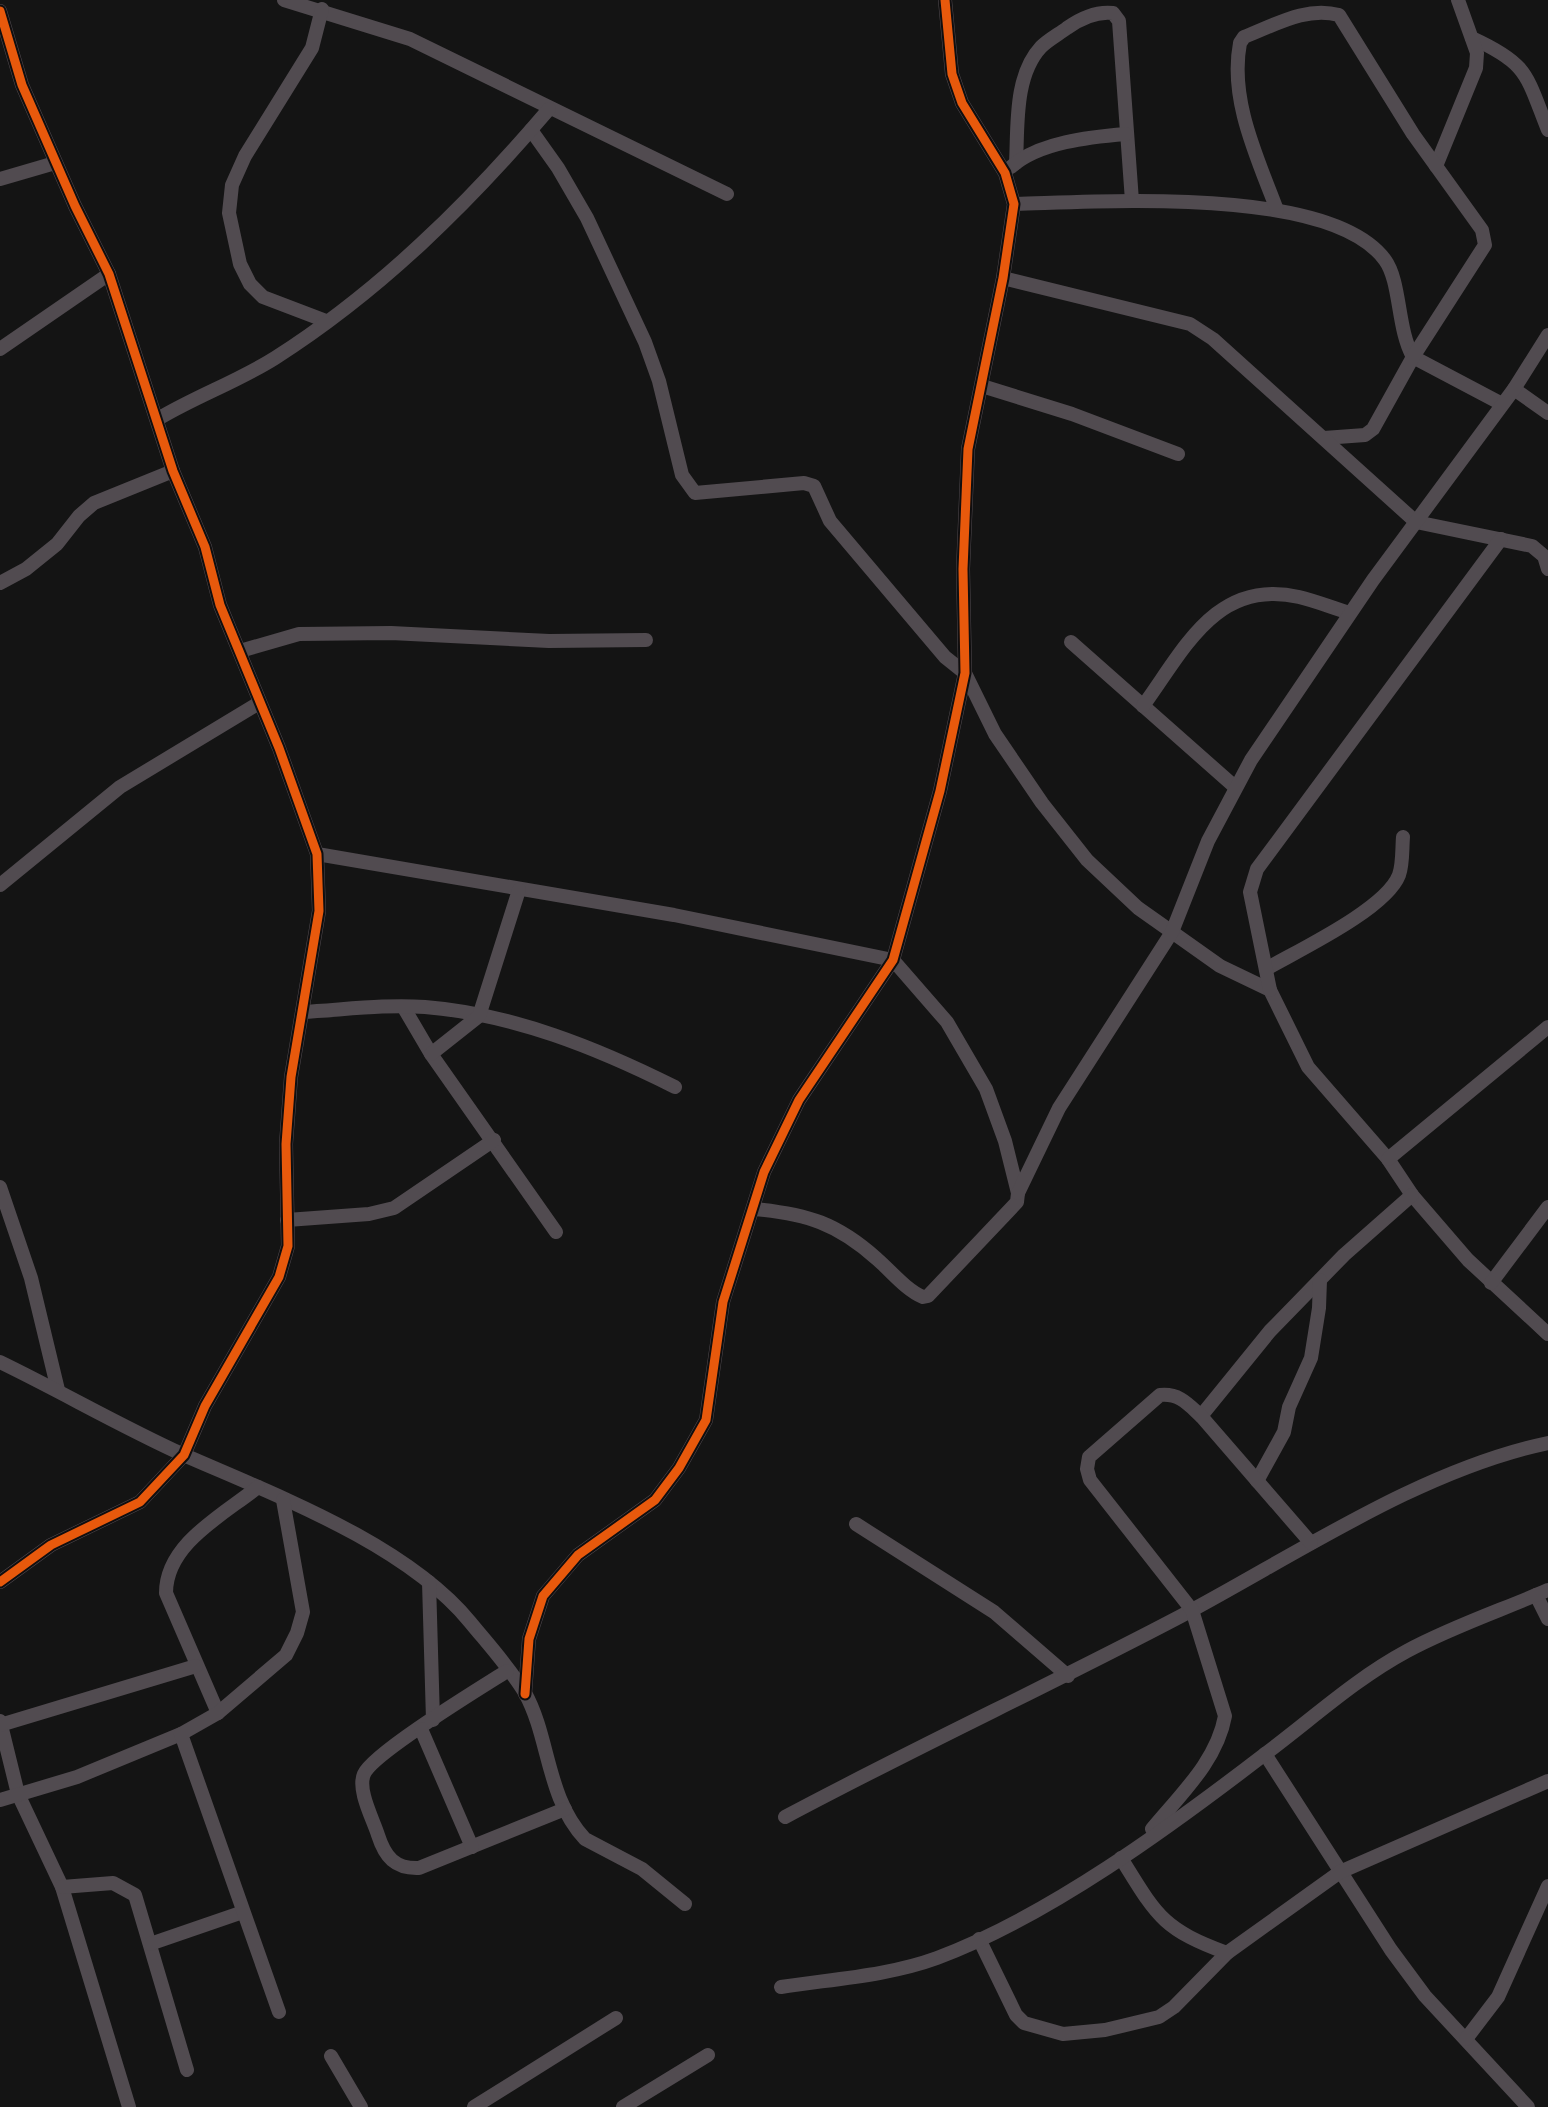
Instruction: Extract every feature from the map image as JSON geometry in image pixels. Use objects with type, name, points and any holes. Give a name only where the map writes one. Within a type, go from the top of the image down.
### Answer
[{"type":"street","points":[[284,0],[322,9],[410,39],[727,194]]},
{"type":"street","points":[[945,0],[952,74],[962,103],[1010,168]]},
{"type":"street","points":[[1436,166],[1476,68],[1477,53],[1459,1]]},
{"type":"street","points":[[322,9],[312,48],[245,156],[232,185],[229,213],[240,264],[250,284],[263,297],[326,321]]},
{"type":"street","points":[[0,11],[22,85],[55,163],[109,274],[173,471],[205,547],[220,605],[279,748],[317,854],[319,911],[291,1077],[286,1144],[288,1246],[279,1277],[205,1406],[184,1455],[140,1502],[51,1545],[0,1582]]},
{"type":"street","points":[[525,1694],[529,1639],[543,1596],[578,1555],[655,1500],[679,1468],[706,1420],[723,1303],[755,1209],[764,1172],[799,1100],[893,960],[940,791],[965,673],[963,569],[968,449],[1003,278],[1014,204],[1010,168],[1026,68],[1042,47],[1076,21],[1102,11],[1113,13],[1119,21],[1132,201]]},
{"type":"street","points":[[1277,210],[1256,160],[1242,103],[1238,51],[1244,37],[1311,11],[1339,15],[1436,166],[1482,230],[1485,244],[1413,357],[1373,429],[1365,435],[1324,438]]},
{"type":"street","points":[[1472,38],[1501,51],[1527,74],[1548,130]]},
{"type":"street","points":[[158,419],[193,398],[235,382],[373,288],[457,211],[549,109]]},
{"type":"street","points":[[531,130],[558,168],[587,218],[645,342],[659,381],[682,475],[688,487],[695,493],[804,483],[814,486],[830,520],[945,657],[965,673],[995,734],[1042,803],[1087,860],[1138,908],[1220,966],[1270,990]]},
{"type":"street","points":[[1010,168],[1045,150],[1086,138],[1126,134]]},
{"type":"street","points":[[0,179],[55,163]]},
{"type":"street","points":[[1014,204],[1177,200],[1277,210],[1347,230],[1386,261],[1406,344],[1413,357],[1502,404]]},
{"type":"street","points":[[0,349],[109,274]]},
{"type":"street","points":[[1003,278],[1190,324],[1213,339],[1416,522],[1532,547],[1547,559]]},
{"type":"street","points":[[755,1209],[797,1213],[826,1224],[867,1250],[923,1297],[928,1296],[1010,1212],[1059,1108],[1172,932],[1208,841],[1236,787],[1350,614],[1514,389],[1548,335]]},
{"type":"street","points":[[982,386],[1073,414],[1178,454]]},
{"type":"street","points":[[1514,389],[1548,413]]},
{"type":"street","points":[[0,583],[26,569],[57,544],[79,516],[94,503],[173,471]]},
{"type":"street","points":[[1501,539],[1257,869],[1250,892],[1270,990],[1308,1067],[1388,1160],[1412,1195],[1491,1283],[1548,1334]]},
{"type":"street","points":[[1143,706],[1208,618],[1228,604],[1255,596],[1279,594],[1298,597],[1350,614]]},
{"type":"street","points":[[240,651],[299,634],[391,633],[536,641],[646,640]]},
{"type":"street","points":[[1071,642],[1236,787]]},
{"type":"street","points":[[0,885],[120,787],[259,703]]},
{"type":"street","points":[[1266,969],[1369,909],[1388,894],[1400,874],[1404,837]]},
{"type":"street","points":[[317,854],[674,915],[893,960],[947,1023],[986,1088],[1005,1140],[1018,1193]]},
{"type":"street","points":[[431,1054],[479,1016],[519,890]]},
{"type":"street","points":[[302,1012],[424,1007],[479,1016],[555,1035],[600,1052],[675,1087]]},
{"type":"street","points":[[404,1008],[431,1054],[494,1140],[556,1232]]},
{"type":"street","points":[[1388,1160],[1548,1027]]},
{"type":"street","points":[[287,1220],[369,1214],[394,1208],[494,1140]]},
{"type":"street","points":[[0,1188],[31,1278],[58,1390]]},
{"type":"street","points":[[1201,1416],[1270,1331],[1320,1280],[1412,1195]]},
{"type":"street","points":[[1491,1283],[1548,1207]]},
{"type":"street","points":[[1257,1481],[1284,1432],[1289,1408],[1311,1358],[1319,1308],[1320,1280]]},
{"type":"street","points":[[0,1362],[184,1455],[373,1544],[429,1582],[468,1619],[525,1694],[565,1809],[585,1839],[642,1869],[685,1904]]},
{"type":"street","points":[[1139,1845],[1210,1757],[1222,1732],[1225,1716],[1192,1610],[1090,1480],[1087,1469],[1089,1457],[1160,1395],[1181,1397],[1201,1416],[1311,1543]]},
{"type":"street","points":[[785,1817],[897,1757],[1068,1676],[1311,1543],[1503,1452],[1548,1443]]},
{"type":"street","points":[[218,1713],[166,1593],[166,1575],[177,1553],[258,1488]]},
{"type":"street","points":[[0,1800],[77,1777],[181,1734],[218,1713],[286,1655],[303,1612],[283,1500]]},
{"type":"street","points":[[856,1524],[994,1612],[1068,1676]]},
{"type":"street","points":[[429,1582],[427,1724],[472,1847]]},
{"type":"street","points":[[781,1987],[883,1971],[935,1958],[999,1931],[1121,1858],[1265,1754],[1337,1696],[1407,1651],[1542,1593],[1548,1619]]},
{"type":"street","points":[[129,2107],[62,1887],[18,1794],[0,1724],[196,1666]]},
{"type":"street","points":[[507,1671],[372,1763],[363,1775],[363,1790],[384,1852],[392,1862],[407,1868],[419,1868],[565,1809]]},
{"type":"street","points":[[181,1734],[279,2012]]},
{"type":"street","points":[[1265,1754],[1391,1950],[1425,1996],[1528,2107]]},
{"type":"street","points":[[979,1939],[1019,2020],[1063,2034],[1105,2030],[1159,2017],[1174,2007],[1227,1953],[1340,1871],[1548,1781]]},
{"type":"street","points":[[1121,1858],[1153,1908],[1171,1927],[1192,1940],[1227,1953]]},
{"type":"street","points":[[62,1887],[114,1883],[132,1891],[187,2070]]},
{"type":"street","points":[[1466,2039],[1498,1997],[1548,1886]]},
{"type":"street","points":[[150,1944],[243,1912]]},
{"type":"street","points":[[474,2107],[616,2018]]},
{"type":"street","points":[[623,2107],[708,2055]]},
{"type":"street","points":[[331,2056],[361,2107]]},
{"type":"cycle path","points":[[525,1694],[529,1639],[543,1596],[578,1555],[655,1500],[679,1468],[706,1420],[723,1302],[764,1172],[799,1100],[893,960],[940,791],[965,673],[963,569],[968,449],[1003,278],[1014,204],[1005,173],[962,103],[952,74],[945,0]]},
{"type":"cycle path","points":[[0,11],[22,85],[75,206],[109,274],[173,471],[205,547],[220,605],[279,748],[317,854],[319,911],[291,1077],[286,1144],[288,1246],[279,1277],[205,1406],[184,1455],[140,1502],[51,1545],[0,1582]]}]
